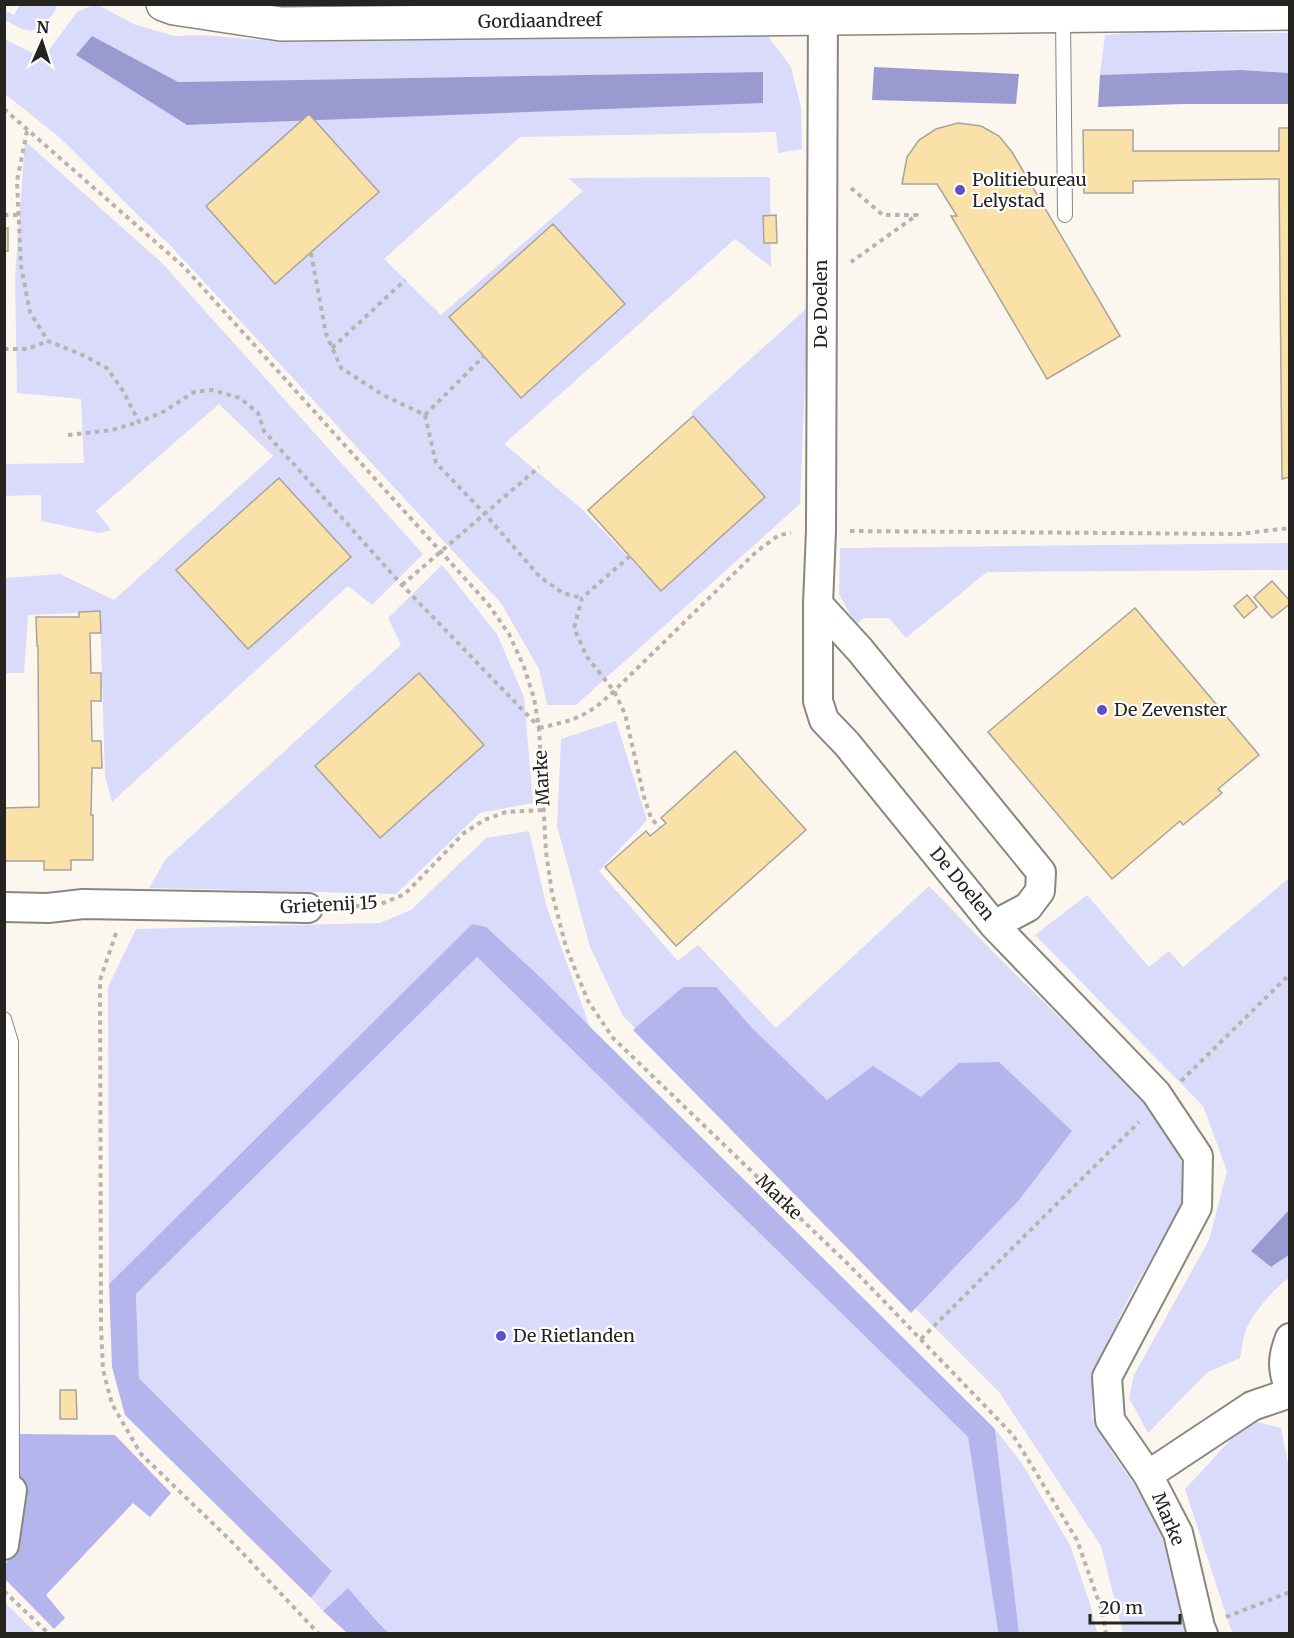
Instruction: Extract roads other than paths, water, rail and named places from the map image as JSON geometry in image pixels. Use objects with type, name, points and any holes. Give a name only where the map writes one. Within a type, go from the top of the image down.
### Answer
[{"type":"main road","name":"Gordiaandreef","points":[[163,4],[174,8],[281,24],[823,11],[1063,10],[1290,13]]},
{"type":"street","name":"De Doelen","points":[[818,604],[860,650],[1041,872],[1040,891],[1028,907],[994,925],[847,744],[824,720],[818,701],[818,604],[821,531],[820,284],[823,11]]},
{"type":"street","name":"Grietenij 15","points":[[4,907],[48,908],[83,904],[308,908]]},
{"type":"street","name":"Marke","points":[[994,925],[1156,1093],[1198,1156],[1197,1207],[1107,1377],[1110,1420],[1148,1475],[1178,1533],[1201,1630]]},
{"type":"street","name":"Marke","points":[[1148,1475],[1252,1406],[1290,1391],[1284,1374],[1284,1354],[1290,1338]]},
{"type":"street","points":[[4,1545],[12,1490]]},
{"type":"lane","points":[[1063,10],[1065,215]]},
{"type":"lane","points":[[4,1019],[11,1042],[12,1490]]},
{"type":"place","name":"Politiebureau Lelystad","points":[[960,190]]},
{"type":"place","name":"De Zevenster","points":[[1102,710]]},
{"type":"place","name":"De Rietlanden","points":[[501,1336]]}]
